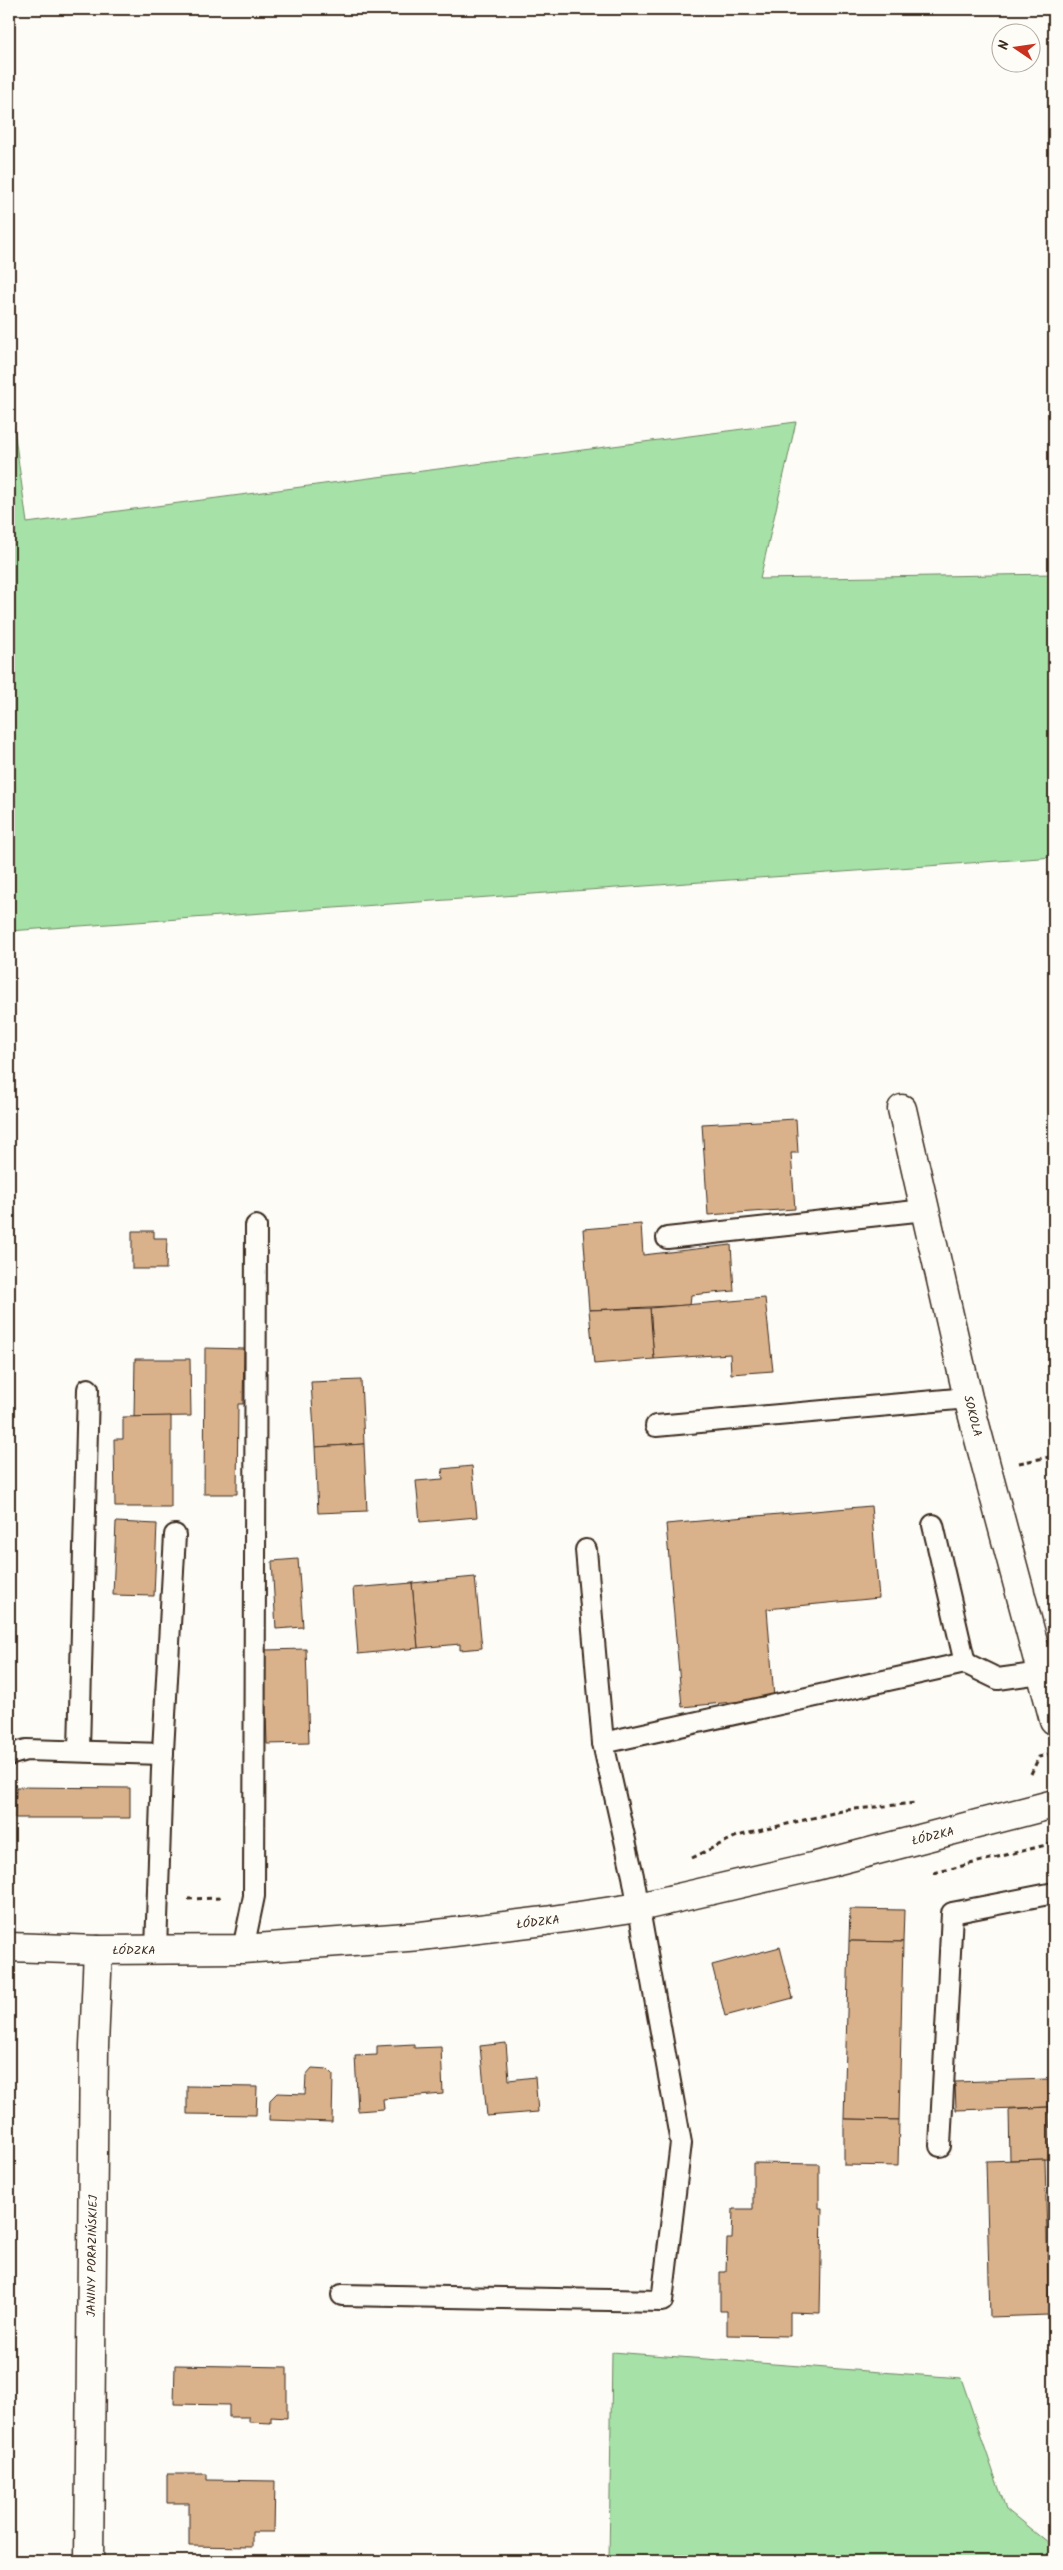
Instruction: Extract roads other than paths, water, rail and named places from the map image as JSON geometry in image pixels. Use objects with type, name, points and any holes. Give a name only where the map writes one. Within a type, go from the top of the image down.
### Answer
[{"type":"street","name":"SOKOLA","points":[[902,1109],[968,1398],[1040,1673],[1053,1708]]},
{"type":"street","name":"ŁÓDZKA","points":[[9,1947],[98,1950],[243,1949],[421,1936],[639,1907],[812,1867],[1054,1804]]},
{"type":"street","name":"JANINY PORAZIŃSKIEJ","points":[[89,2561],[94,2046],[98,1950]]},
{"type":"lane","points":[[667,1238],[925,1210]]},
{"type":"lane","points":[[243,1949],[254,1896],[256,1226]]},
{"type":"lane","points":[[79,1750],[88,1389]]},
{"type":"lane","points":[[656,1426],[968,1398]]},
{"type":"lane","points":[[933,1525],[965,1663]]},
{"type":"lane","points":[[156,1950],[163,1754],[175,1535]]},
{"type":"lane","points":[[342,2295],[662,2301],[682,2143],[639,1907],[603,1743],[586,1550]]},
{"type":"lane","points":[[603,1743],[965,1663],[998,1679],[1040,1673]]},
{"type":"lane","points":[[9,1756],[26,1750],[79,1750],[163,1754]]},
{"type":"lane","points":[[940,2146],[952,1913],[1054,1893]]}]
